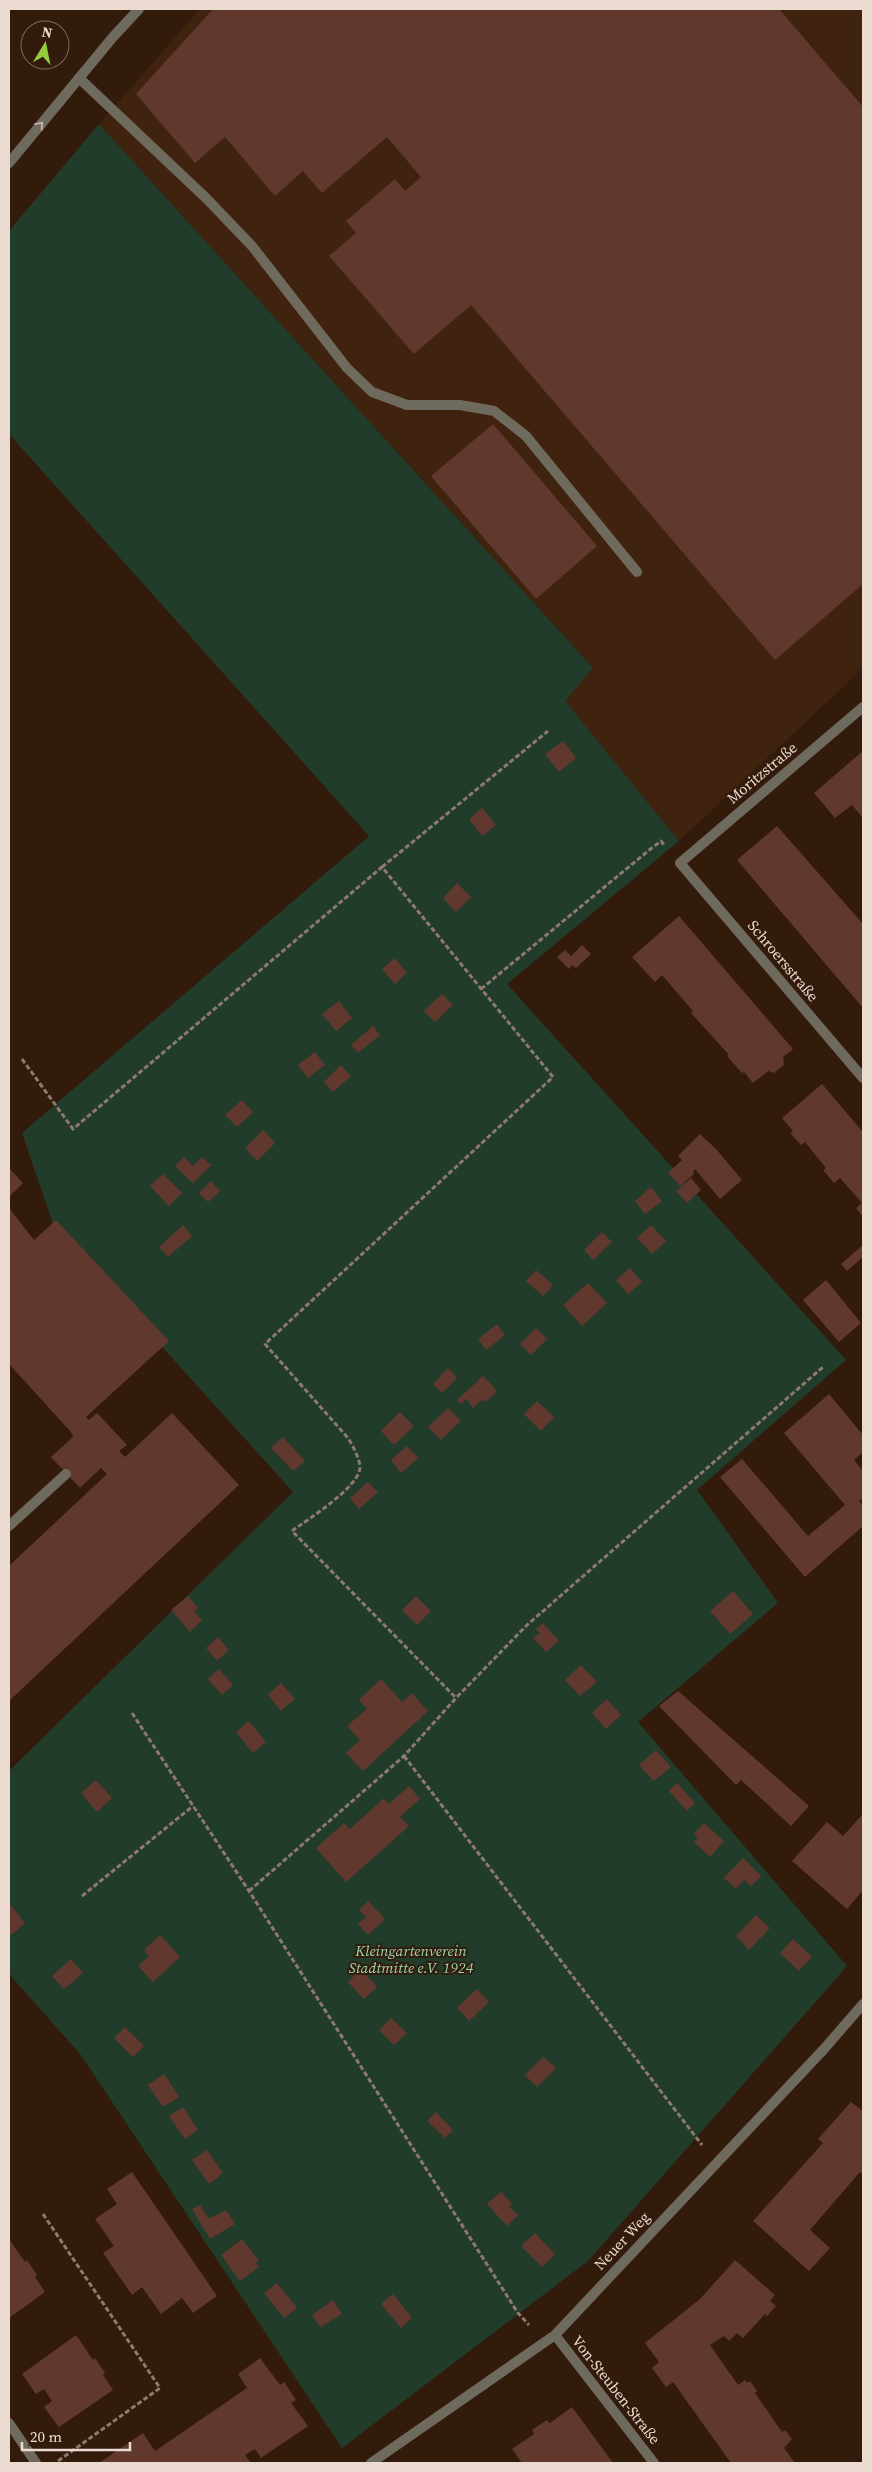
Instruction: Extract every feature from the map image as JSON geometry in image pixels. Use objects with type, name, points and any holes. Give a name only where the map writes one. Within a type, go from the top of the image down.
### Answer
[{"type":"street","points":[[9,163],[139,9]]},
{"type":"street","points":[[79,78],[206,198],[252,246],[347,368],[372,392],[407,405],[460,405],[494,411],[526,436],[637,572]]},
{"type":"street","name":"Moritzstraße","points":[[680,863],[863,706]]},
{"type":"street","name":"Schroersstraße","points":[[680,863],[863,1078]]},
{"type":"street","points":[[9,1526],[66,1474]]},
{"type":"street","name":"Neuer Weg","points":[[371,2463],[554,2335],[824,2049],[863,2004]]},
{"type":"street","name":"Von-Steuben-Straße","points":[[554,2335],[654,2463]]},
{"type":"street","points":[[9,2423],[36,2463]]},
{"type":"path","points":[[22,1059],[73,1129],[382,867],[548,731]]},
{"type":"path","points":[[481,989],[661,841],[680,863]]},
{"type":"path","points":[[382,867],[553,1078],[265,1344],[348,1438],[355,1449],[360,1468],[353,1484],[292,1530],[456,1698]]},
{"type":"path","points":[[249,1891],[404,1756],[527,1624],[823,1367]]},
{"type":"path","points":[[132,1713],[249,1891],[518,2313],[544,2342]]},
{"type":"path","points":[[404,1756],[716,2164]]},
{"type":"path","points":[[82,1896],[193,1806]]},
{"type":"path","points":[[43,2214],[160,2388],[54,2463]]},
{"type":"shaded area","points":[[200,9],[863,9],[863,668],[679,841],[564,701],[593,668],[99,124]]},
{"type":"green space","name":"Kleingartenverein Stadtmitte e.V. 1924","points":[[99,124],[593,668],[565,701],[679,841],[507,984],[846,1360],[697,1490],[778,1603],[638,1722],[847,1966],[588,2261],[342,2448],[81,2055],[9,1974],[9,1771],[293,1492],[54,1227],[22,1133],[369,836],[9,434],[9,231]]},
{"type":"building","points":[[213,9],[779,9],[863,107],[863,584],[775,660],[471,305],[414,354],[329,256],[356,233],[346,221],[395,179],[405,191],[421,177],[387,137],[322,193],[303,171],[275,196],[225,137],[195,163],[136,94]]},
{"type":"building","points":[[493,424],[597,546],[536,599],[431,476]]},
{"type":"building","points":[[563,741],[576,758],[559,772],[545,754]]},
{"type":"building","points":[[863,751],[863,818],[852,805],[835,818],[814,793]]},
{"type":"building","points":[[482,808],[496,825],[482,836],[469,819]]},
{"type":"building","points":[[777,826],[863,924],[863,1008],[737,860]]},
{"type":"building","points":[[457,883],[471,897],[456,912],[443,898]]},
{"type":"building","points":[[679,916],[793,1049],[783,1057],[784,1065],[774,1073],[768,1071],[753,1083],[727,1056],[729,1055],[691,1013],[693,1011],[662,975],[655,982],[632,957]]},
{"type":"building","points":[[582,945],[591,954],[576,968],[572,965],[569,969],[557,957],[565,950],[571,956]]},
{"type":"building","points":[[395,958],[407,973],[395,984],[382,969]]},
{"type":"building","points":[[442,994],[453,1005],[435,1022],[424,1011]]},
{"type":"building","points":[[339,1001],[352,1018],[336,1031],[322,1014]]},
{"type":"building","points":[[373,1026],[380,1035],[358,1053],[351,1045]]},
{"type":"building","points":[[315,1052],[325,1065],[308,1078],[298,1065]]},
{"type":"building","points":[[341,1065],[351,1076],[333,1092],[324,1082]]},
{"type":"building","points":[[822,1084],[863,1132],[863,1217],[856,1208],[862,1203],[840,1178],[834,1183],[823,1170],[826,1168],[805,1142],[801,1145],[790,1133],[793,1131],[782,1118]]},
{"type":"building","points":[[242,1100],[253,1112],[237,1127],[225,1115]]},
{"type":"building","points":[[263,1130],[275,1143],[257,1161],[245,1148]]},
{"type":"building","points":[[700,1134],[716,1149],[742,1180],[720,1199],[695,1169],[694,1174],[680,1186],[668,1173],[682,1160],[678,1156]]},
{"type":"building","points":[[184,1157],[193,1166],[202,1157],[211,1165],[193,1183],[175,1166]]},
{"type":"building","points":[[9,1168],[23,1183],[9,1197]]},
{"type":"building","points":[[163,1174],[182,1193],[169,1206],[150,1186]]},
{"type":"building","points":[[691,1178],[701,1190],[687,1203],[676,1191]]},
{"type":"building","points":[[211,1181],[220,1191],[208,1202],[199,1193]]},
{"type":"building","points":[[651,1187],[662,1201],[645,1214],[635,1201]]},
{"type":"building","points":[[9,1208],[34,1240],[56,1220],[169,1341],[86,1417],[89,1420],[97,1413],[127,1445],[119,1451],[125,1457],[172,1413],[239,1485],[9,1701],[9,1566],[107,1474],[101,1468],[80,1488],[51,1457],[73,1437],[71,1432],[9,1364]]},
{"type":"building","points":[[183,1225],[192,1236],[168,1257],[159,1247]]},
{"type":"building","points":[[651,1225],[666,1241],[652,1254],[637,1238]]},
{"type":"building","points":[[602,1232],[612,1242],[593,1260],[584,1250]]},
{"type":"building","points":[[863,1245],[863,1257],[847,1271],[841,1264]]},
{"type":"building","points":[[630,1268],[642,1282],[628,1294],[616,1280]]},
{"type":"building","points":[[536,1270],[553,1285],[543,1296],[526,1281]]},
{"type":"building","points":[[826,1280],[861,1323],[839,1342],[803,1300]]},
{"type":"building","points":[[588,1283],[607,1303],[582,1326],[563,1305]]},
{"type":"building","points":[[497,1324],[505,1335],[486,1350],[478,1339]]},
{"type":"building","points":[[536,1328],[547,1339],[531,1355],[520,1344]]},
{"type":"building","points":[[448,1368],[457,1378],[442,1393],[433,1384]]},
{"type":"building","points":[[483,1376],[497,1391],[486,1402],[483,1399],[473,1408],[466,1399],[461,1404],[457,1400]]},
{"type":"building","points":[[829,1394],[863,1435],[863,1452],[854,1460],[863,1471],[863,1498],[859,1501],[863,1506],[863,1526],[805,1577],[720,1477],[742,1459],[808,1536],[845,1505],[784,1433]]},
{"type":"building","points":[[537,1401],[554,1417],[541,1431],[524,1414]]},
{"type":"building","points":[[448,1408],[461,1421],[441,1440],[428,1427]]},
{"type":"building","points":[[400,1412],[414,1426],[394,1445],[381,1431]]},
{"type":"building","points":[[283,1437],[305,1461],[293,1471],[271,1448]]},
{"type":"building","points":[[407,1446],[418,1458],[401,1473],[391,1460]]},
{"type":"building","points":[[368,1482],[378,1492],[359,1509],[350,1498]]},
{"type":"building","points":[[733,1591],[753,1614],[730,1634],[710,1611]]},
{"type":"building","points":[[188,1596],[198,1608],[194,1611],[202,1620],[190,1632],[171,1610]]},
{"type":"building","points":[[416,1596],[431,1611],[417,1625],[402,1610]]},
{"type":"building","points":[[543,1623],[559,1641],[546,1652],[533,1638],[540,1633],[536,1629]]},
{"type":"building","points":[[218,1637],[229,1650],[217,1661],[206,1648]]},
{"type":"building","points":[[581,1665],[597,1682],[580,1696],[565,1680]]},
{"type":"building","points":[[219,1669],[233,1685],[222,1695],[208,1679]]},
{"type":"building","points":[[381,1679],[402,1702],[412,1693],[428,1711],[363,1771],[346,1753],[360,1740],[347,1726],[367,1709],[359,1700]]},
{"type":"building","points":[[281,1683],[295,1699],[281,1711],[268,1695]]},
{"type":"building","points":[[678,1691],[809,1806],[791,1826],[741,1780],[736,1785],[659,1706]]},
{"type":"building","points":[[607,1699],[621,1715],[606,1729],[592,1713]]},
{"type":"building","points":[[249,1721],[266,1742],[253,1753],[236,1732]]},
{"type":"building","points":[[656,1750],[671,1767],[654,1781],[639,1765]]},
{"type":"building","points":[[96,1780],[112,1798],[97,1812],[81,1793]]},
{"type":"building","points":[[677,1783],[695,1803],[687,1811],[669,1791]]},
{"type":"building","points":[[409,1786],[420,1799],[400,1817],[409,1826],[346,1882],[316,1848],[344,1823],[350,1829],[384,1798],[389,1804]]},
{"type":"building","points":[[863,1814],[863,1890],[847,1909],[792,1861],[827,1822],[843,1836]]},
{"type":"building","points":[[704,1823],[724,1841],[710,1857],[694,1842],[698,1837],[694,1834]]},
{"type":"building","points":[[743,1858],[761,1876],[751,1886],[744,1880],[736,1889],[724,1878]]},
{"type":"building","points":[[368,1901],[385,1919],[368,1935],[358,1924],[366,1917],[359,1910]]},
{"type":"building","points":[[9,1903],[25,1923],[11,1935],[9,1933]]},
{"type":"building","points":[[756,1915],[770,1928],[749,1950],[736,1936]]},
{"type":"building","points":[[160,1935],[180,1957],[153,1982],[138,1966],[149,1956],[144,1950]]},
{"type":"building","points":[[793,1939],[812,1957],[799,1971],[780,1953]]},
{"type":"building","points":[[71,1959],[83,1973],[64,1989],[52,1976]]},
{"type":"building","points":[[361,1969],[377,1987],[364,1999],[348,1982]]},
{"type":"building","points":[[477,1989],[489,2002],[469,2021],[457,2008]]},
{"type":"building","points":[[391,2018],[407,2033],[394,2045],[379,2030]]},
{"type":"building","points":[[125,2027],[144,2046],[133,2057],[114,2038]]},
{"type":"building","points":[[543,2057],[556,2068],[537,2087],[525,2075]]},
{"type":"building","points":[[164,2074],[179,2097],[163,2107],[148,2085]]},
{"type":"building","points":[[851,2102],[863,2111],[863,2174],[860,2172],[810,2230],[830,2248],[809,2271],[753,2221],[823,2143],[818,2139]]},
{"type":"building","points":[[183,2107],[198,2130],[185,2139],[169,2116]]},
{"type":"building","points":[[436,2112],[453,2130],[445,2138],[427,2121]]},
{"type":"building","points":[[207,2150],[223,2173],[209,2184],[192,2160]]},
{"type":"building","points":[[132,2172],[217,2296],[193,2313],[182,2298],[161,2314],[142,2287],[132,2295],[103,2253],[114,2246],[95,2219],[117,2204],[107,2189]]},
{"type":"building","points":[[501,2192],[512,2204],[509,2206],[518,2215],[507,2226],[487,2204]]},
{"type":"building","points":[[200,2205],[209,2219],[226,2210],[235,2224],[210,2239],[192,2209]]},
{"type":"building","points":[[535,2233],[555,2254],[542,2267],[521,2246]]},
{"type":"building","points":[[9,2239],[25,2262],[27,2260],[45,2292],[9,2318]]},
{"type":"building","points":[[242,2239],[259,2261],[256,2263],[259,2267],[240,2281],[221,2255]]},
{"type":"building","points":[[735,2260],[775,2295],[770,2301],[776,2306],[767,2316],[765,2314],[743,2338],[737,2333],[729,2341],[724,2336],[710,2345],[738,2385],[745,2380],[747,2383],[750,2381],[757,2391],[755,2393],[782,2432],[785,2430],[792,2439],[784,2448],[795,2463],[731,2463],[673,2382],[666,2387],[652,2368],[659,2362],[645,2343],[700,2299]]},
{"type":"building","points":[[277,2283],[297,2308],[284,2318],[264,2293]]},
{"type":"building","points":[[393,2294],[412,2318],[401,2328],[381,2304]]},
{"type":"building","points":[[333,2300],[342,2314],[320,2327],[312,2315]]},
{"type":"building","points":[[76,2335],[93,2360],[95,2358],[113,2390],[59,2427],[44,2407],[52,2401],[44,2389],[36,2394],[22,2374]]},
{"type":"building","points":[[260,2358],[280,2385],[284,2382],[296,2400],[291,2403],[308,2426],[261,2458],[255,2449],[245,2455],[251,2463],[99,2463],[143,2433],[155,2451],[247,2388],[238,2374]]},
{"type":"building","points":[[572,2407],[613,2463],[522,2463],[512,2449],[534,2434],[532,2430],[547,2420],[550,2423]]}]
